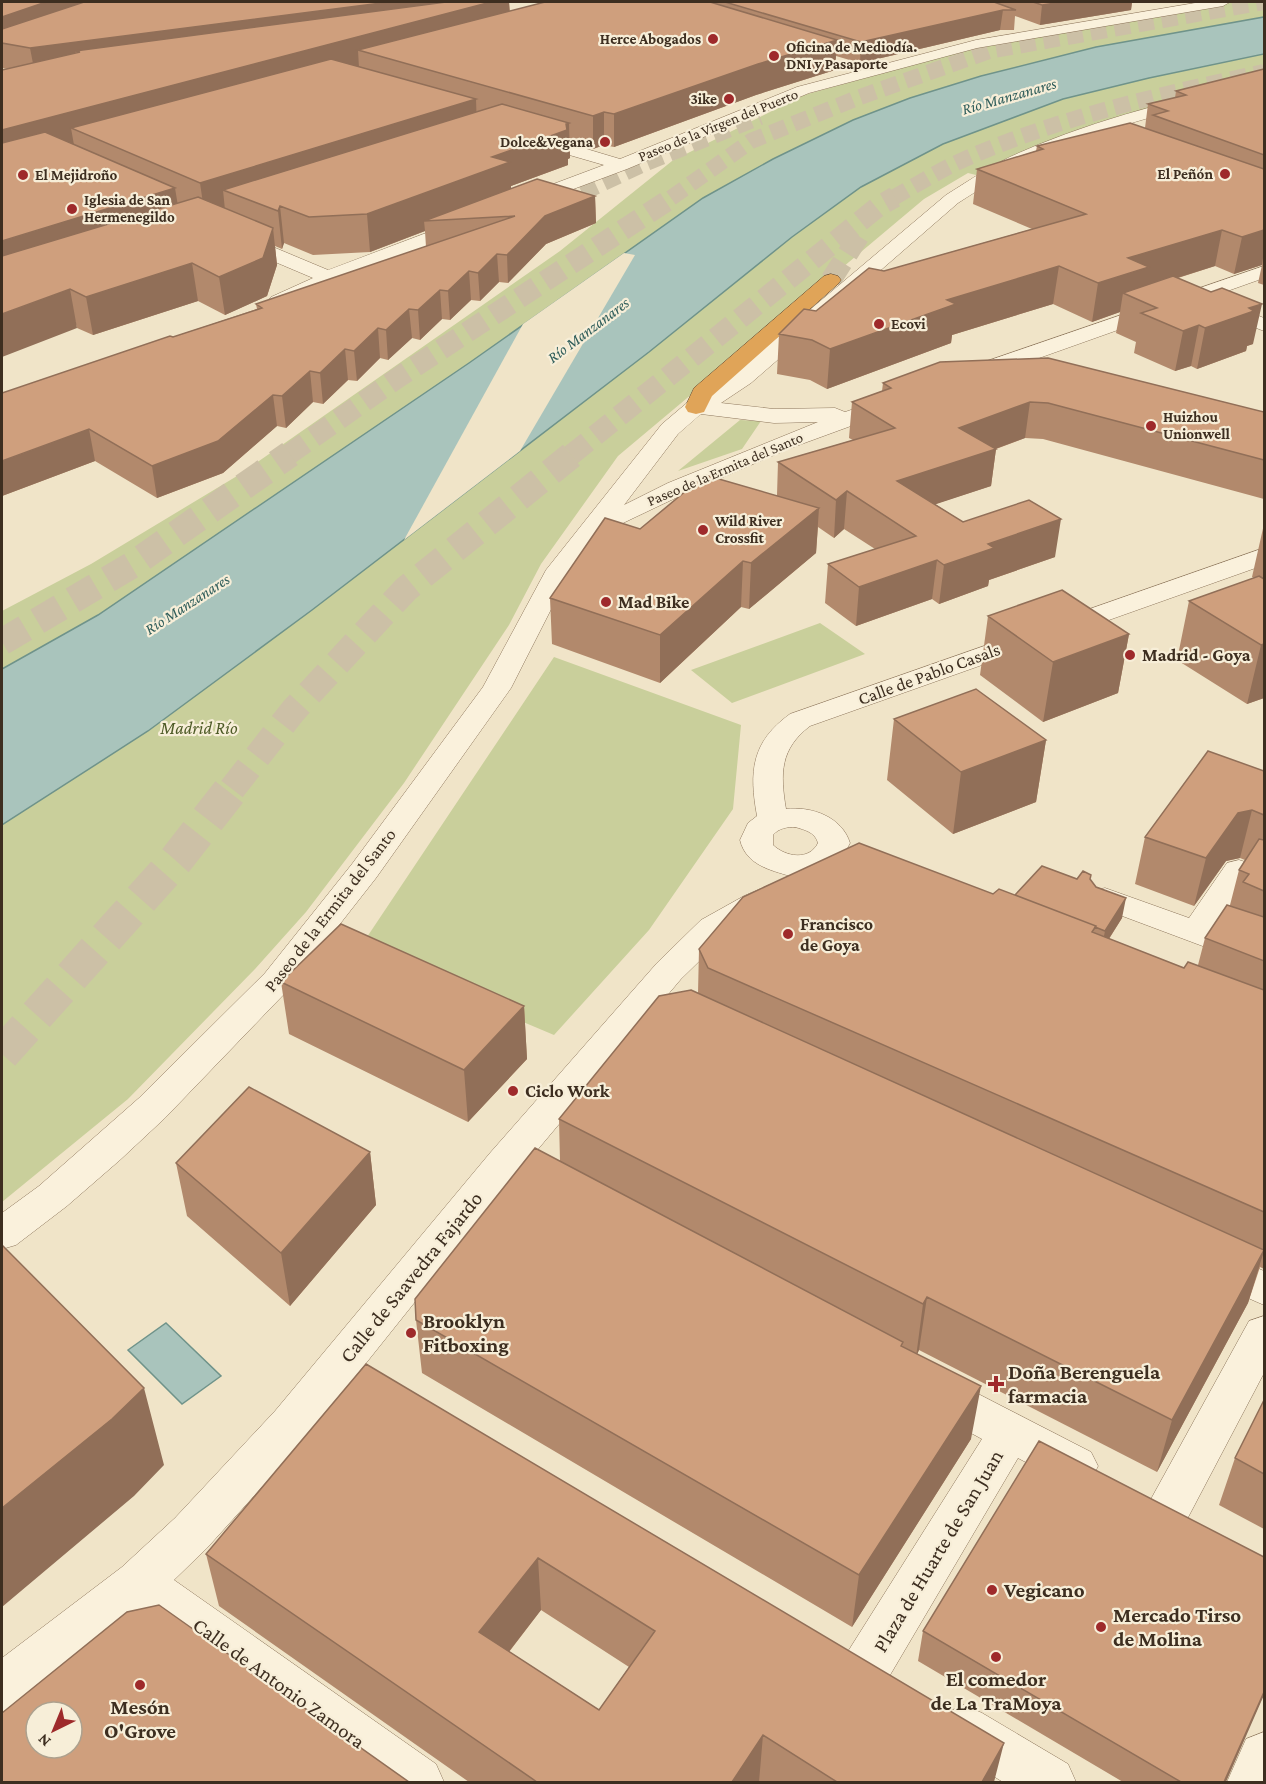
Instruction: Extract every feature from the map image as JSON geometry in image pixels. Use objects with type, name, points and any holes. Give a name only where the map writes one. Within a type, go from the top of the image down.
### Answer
[{"type":"highway","points":[[696,407],[702,393],[831,280]]},
{"type":"street","name":"Paseo de la Virgen del Puerto","points":[[582,193],[510,214],[621,165],[803,90],[976,44],[1223,2]]},
{"type":"street","points":[[1010,21],[1038,32]]},
{"type":"street","points":[[844,66],[865,72]]},
{"type":"street","points":[[696,407],[718,396],[743,378],[952,199],[1016,161],[1083,133],[1170,106],[1264,84]]},
{"type":"street","points":[[1222,93],[1254,105]]},
{"type":"street","points":[[514,133],[621,165]]},
{"type":"street","points":[[1083,133],[1111,143]]},
{"type":"street","points":[[221,232],[328,276],[483,225],[304,302],[257,312],[315,286],[328,276]]},
{"type":"street","points":[[1033,378],[1008,371],[950,383],[1264,272]]},
{"type":"street","points":[[1194,296],[1264,325]]},
{"type":"street","name":"Paseo de la Ermita del Santo","points":[[743,378],[762,398],[791,411],[861,414]]},
{"type":"street","name":"Paseo de la Ermita del Santo","points":[[593,530],[677,488],[770,448],[906,398]]},
{"type":"street","name":"Paseo de la Ermita del Santo","points":[[2,1234],[53,1196],[106,1150],[278,981],[364,871],[496,688],[555,576],[670,429],[696,407],[774,416],[861,414]]},
{"type":"street","name":"Calle de Pablo Casals","points":[[785,819],[768,798],[768,763],[785,729],[800,720],[1264,556]]},
{"type":"street","points":[[785,819],[811,819],[830,831],[834,839],[832,863],[783,864],[762,854],[755,839],[758,831],[785,819]]},
{"type":"street","name":"Calle de Saavedra Fajardo","points":[[2,1688],[139,1582],[191,1533],[291,1424],[359,1373],[522,1172],[640,1003],[713,928],[756,903],[806,881],[832,863]]},
{"type":"street","points":[[1196,933],[1239,870],[1264,879]]},
{"type":"street","points":[[1105,898],[1264,958]]},
{"type":"street","points":[[640,1003],[675,1019]]},
{"type":"street","points":[[1178,1250],[1264,1289]]},
{"type":"street","points":[[906,1377],[1150,1505],[1264,1334]]},
{"type":"street","name":"Plaza de Huarte de San Juan","points":[[865,1670],[1010,1432]]},
{"type":"street","name":"Calle de Antonio Zamora","points":[[139,1582],[418,1782]]},
{"type":"street","points":[[824,1646],[914,1700],[1036,1779]]},
{"type":"street","points":[[1253,1782],[1264,1757]]},
{"type":"green space","name":"Madrid Río","points":[[1230,2],[1264,2],[1264,81],[1016,155],[976,175],[968,173],[924,199],[618,456],[541,564],[509,625],[404,783],[306,912],[255,969],[128,1099],[2,1202],[2,611],[91,564],[242,473],[560,251],[672,161],[804,95],[970,49]]},
{"type":"green space","points":[[740,420],[761,421],[742,449],[678,471]]},
{"type":"green space","points":[[820,623],[865,654],[732,703],[691,670]]},
{"type":"green space","points":[[554,657],[741,725],[733,809],[649,930],[554,1035],[357,952]]},
{"type":"water","name":"Río Manzanares","points":[[1264,17],[1264,54],[1063,99],[943,144],[861,187],[792,237],[649,352],[312,610],[148,731],[2,825],[2,669],[98,615],[469,363],[703,198],[773,159],[853,120],[910,98],[981,76],[1096,47]]},
{"type":"water","points":[[166,1323],[221,1376],[182,1404],[128,1350]]},
{"type":"pier","points":[[624,253],[635,255],[520,451],[404,540],[523,324]]},
{"type":"building","points":[[2,2],[46,2],[2,17]]},
{"type":"building","points":[[84,2],[389,2],[30,48],[2,43],[2,29]]},
{"type":"building","points":[[446,2],[491,2],[2,130],[2,70],[80,52],[75,51]]},
{"type":"building","points":[[545,2],[710,2],[837,40],[758,64],[614,114],[604,112],[593,116],[358,50]]},
{"type":"building","points":[[725,2],[994,2],[1016,10],[1003,10],[861,42]]},
{"type":"building","points":[[1033,2],[1063,2],[1042,5]]},
{"type":"building","points":[[331,59],[476,99],[200,183],[71,128]]},
{"type":"building","points":[[1264,69],[1264,155],[1153,115],[1168,111],[1148,104],[1186,95],[1176,91]]},
{"type":"building","points":[[502,104],[569,123],[566,124],[567,130],[492,157],[510,162],[367,214],[309,217],[280,206],[278,211],[223,190]]},
{"type":"building","points":[[1130,123],[1264,169],[1264,230],[1242,237],[1222,230],[1128,258],[1149,267],[1098,283],[1059,266],[947,300],[956,304],[830,349],[812,340],[779,334],[804,309],[816,311],[869,268],[884,271],[1086,214],[977,169],[1043,149],[1037,146]]},
{"type":"building","points":[[45,132],[175,188],[2,241],[2,143]]},
{"type":"building","points":[[537,179],[595,196],[545,216],[507,255],[497,254],[478,273],[469,271],[448,291],[440,290],[418,310],[409,309],[386,330],[378,328],[354,351],[345,349],[320,373],[310,371],[282,396],[273,395],[218,441],[152,466],[89,429],[2,461],[2,393],[170,336],[173,337],[262,308],[256,304],[515,216],[424,221]]},
{"type":"building","points":[[198,197],[273,228],[263,258],[219,277],[192,263],[86,297],[70,289],[2,314],[2,256]]},
{"type":"building","points":[[1173,276],[1211,292],[1222,288],[1262,304],[1249,308],[1254,311],[1205,328],[1199,325],[1183,331],[1141,313],[1157,308],[1123,293]]},
{"type":"building","points":[[1048,358],[1264,412],[1264,460],[1048,403],[1030,402],[959,428],[996,449],[897,481],[963,522],[1029,500],[1061,519],[988,544],[994,548],[944,565],[937,560],[859,587],[828,564],[916,536],[847,491],[836,500],[778,462],[895,428],[852,402],[891,388],[883,383],[940,362]]},
{"type":"building","points":[[705,475],[819,508],[751,563],[743,561],[660,635],[550,598],[605,518],[640,529]]},
{"type":"building","points":[[1259,576],[1264,579],[1264,644],[1261,645],[1189,601]]},
{"type":"building","points":[[1062,590],[1129,634],[1053,662],[988,616]]},
{"type":"building","points":[[976,689],[1046,740],[961,772],[894,719]]},
{"type":"building","points":[[1208,751],[1264,771],[1264,815],[1252,810],[1238,813],[1206,858],[1145,837]]},
{"type":"building","points":[[1259,839],[1264,840],[1264,891],[1243,882],[1249,874],[1239,870]]},
{"type":"building","points":[[859,843],[993,894],[999,889],[1096,926],[1092,932],[1184,968],[1188,962],[1264,990],[1264,1212],[708,968],[699,949],[743,897]]},
{"type":"building","points":[[1042,866],[1077,879],[1083,871],[1091,875],[1090,879],[1096,887],[1126,898],[1105,931],[1015,895]]},
{"type":"building","points":[[1227,905],[1264,917],[1264,961],[1205,938]]},
{"type":"building","points":[[341,924],[524,1006],[464,1070],[281,982]]},
{"type":"building","points":[[691,990],[1264,1250],[1172,1420],[927,1297],[923,1304],[559,1119],[659,996]]},
{"type":"building","points":[[249,1087],[370,1152],[281,1253],[176,1163]]},
{"type":"building","points":[[535,1148],[903,1342],[901,1346],[981,1386],[859,1575],[416,1320],[415,1299]]},
{"type":"building","points":[[2,1245],[144,1388],[112,1419],[2,1508]]},
{"type":"building","points":[[366,1364],[1004,1743],[982,1782],[837,1782],[763,1735],[732,1782],[537,1782],[206,1554]],"holes":[[[538,1558],[655,1631],[599,1710],[479,1632]]]},
{"type":"building","points":[[1264,1400],[1264,1474],[1235,1458]]},
{"type":"building","name":"Mercado Tirso de Molina","points":[[1039,1441],[1264,1557],[1264,1692],[1224,1782],[1181,1782],[923,1631]]},
{"type":"building","points":[[159,1605],[409,1782],[2,1782],[2,1713],[127,1612]]},
{"type":"tunnel","points":[[671,198],[751,141],[860,97],[989,51],[1264,2]]},
{"type":"tunnel","points":[[893,198],[956,163],[1038,131],[1150,98],[1264,72]]},
{"type":"tunnel","points":[[582,193],[646,163],[760,117]]},
{"type":"tunnel","points":[[288,455],[399,377],[673,197]]},
{"type":"tunnel","points":[[571,455],[879,206],[895,197]]},
{"type":"tunnel","points":[[831,280],[864,228]]},
{"type":"tunnel","points":[[2,642],[132,565],[290,454]]},
{"type":"tunnel","points":[[232,789],[293,711],[406,589],[573,454]]},
{"type":"tunnel","points":[[2,1054],[176,860],[233,787]]},
{"type":"place","name":"Herce Abogados","points":[[713,39]]},
{"type":"place","name":"Oficina de Mediodía. DNI y Pasaporte","points":[[774,56]]},
{"type":"place","name":"3ike","points":[[729,99]]},
{"type":"place","name":"Dolce&Vegana","points":[[605,142]]},
{"type":"place","name":"El Peñón","points":[[1225,174]]},
{"type":"place","name":"El Mejidroño","points":[[23,175]]},
{"type":"place","name":"Iglesia de San Hermenegildo","points":[[72,209]]},
{"type":"place","name":"Ecovi","points":[[879,324]]},
{"type":"place","name":"Huizhou Unionwell","points":[[1151,426]]},
{"type":"place","name":"Wild River Crossfit","points":[[703,530]]},
{"type":"place","name":"Mad Bike","points":[[606,602]]},
{"type":"place","name":"Madrid - Goya","points":[[1130,655]]},
{"type":"place","name":"Francisco de Goya","points":[[788,934]]},
{"type":"place","name":"Ciclo Work","points":[[513,1091]]},
{"type":"place","name":"Brooklyn Fitboxing","points":[[411,1333]]},
{"type":"place","name":"Doña Berenguela farmacia","points":[[996,1384]]},
{"type":"place","name":"Vegicano","points":[[992,1590]]},
{"type":"place","name":"Mercado Tirso de Molina","points":[[1101,1627]]},
{"type":"place","name":"El comedor de La TraMoya","points":[[996,1657]]},
{"type":"place","name":"Mesón O'Grove","points":[[140,1685]]}]
